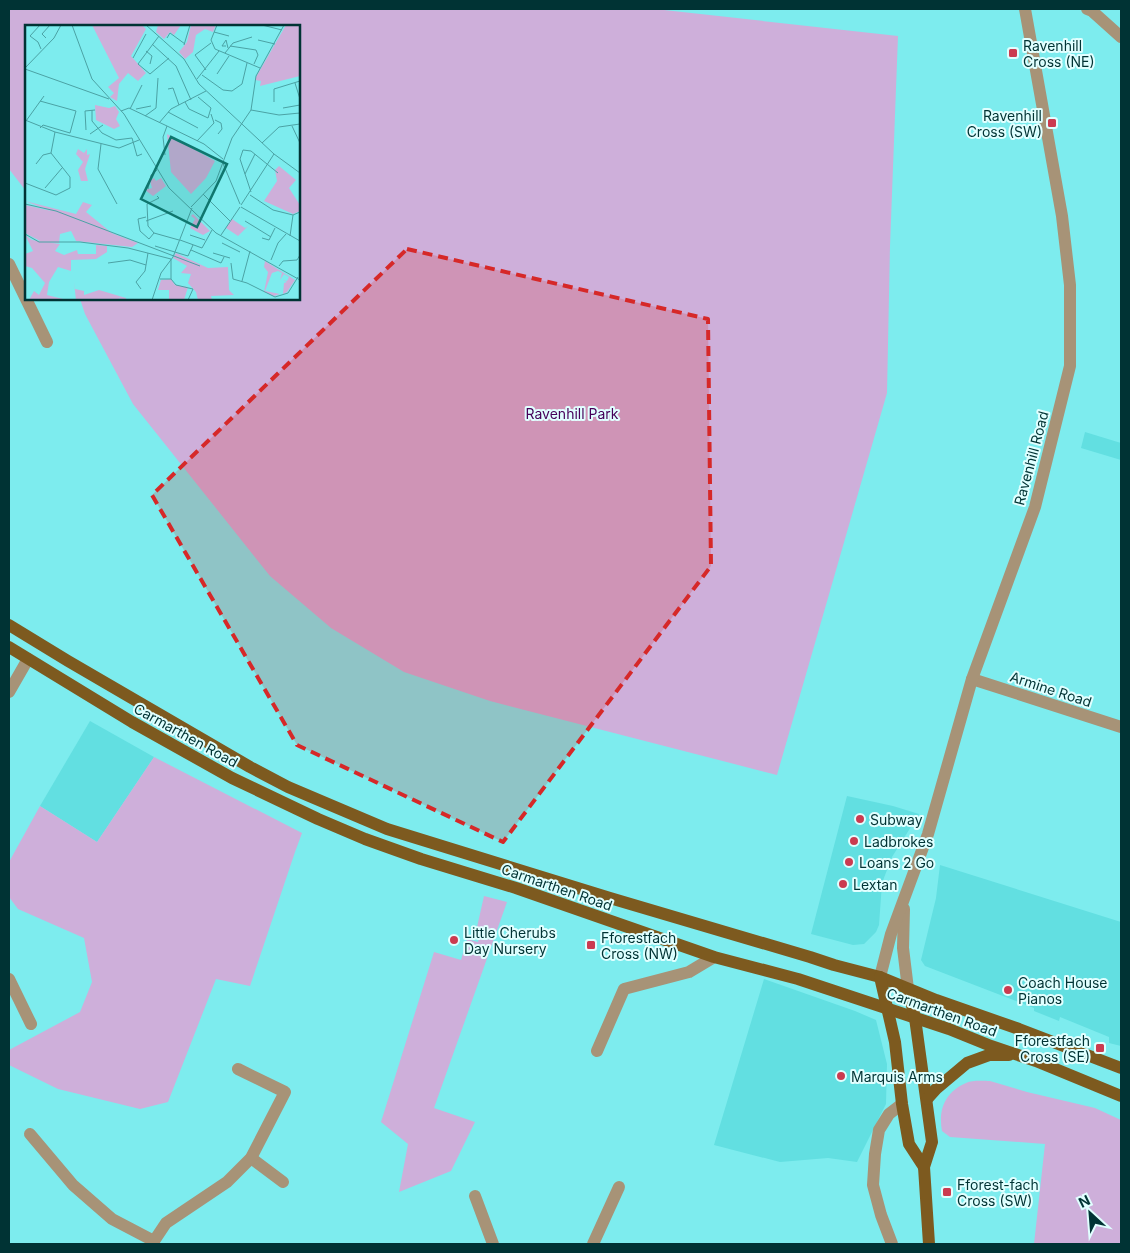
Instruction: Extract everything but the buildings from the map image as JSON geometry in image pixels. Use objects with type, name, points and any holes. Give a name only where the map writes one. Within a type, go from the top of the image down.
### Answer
[{"type":"main road","name":"Carmarthen Road","points":[[9,626],[281,783],[388,829],[610,898],[880,977],[1121,1068]]},
{"type":"main road","name":"Carmarthen Road","points":[[9,647],[132,722],[232,778],[365,839],[421,859],[516,888],[714,957],[798,979],[887,1008],[1019,1055],[1121,1096]]},
{"type":"main road","points":[[880,977],[895,1042],[909,1144],[924,1167]]},
{"type":"main road","points":[[908,988],[915,1018],[932,1142],[924,1167],[929,1244]]},
{"type":"main road","points":[[927,1099],[967,1062],[989,1055],[1019,1055]]},
{"type":"street","name":"Ravenhill Road","points":[[880,977],[891,934],[928,834],[972,679],[1035,507],[1070,366],[1070,285],[1063,224],[1025,9]]},
{"type":"street","points":[[1086,9],[1092,11],[1121,37]]},
{"type":"street","points":[[9,264],[25,297]]},
{"type":"street","points":[[27,300],[47,342]]},
{"type":"street","points":[[9,692],[28,659]]},
{"type":"street","name":"Armine Road","points":[[972,679],[1121,727]]},
{"type":"street","name":"Ravenhill Road","points":[[904,899],[903,948],[908,988]]},
{"type":"street","points":[[597,1051],[624,989],[689,972],[714,957]]},
{"type":"street","points":[[9,979],[31,1024]]},
{"type":"street","points":[[30,1134],[73,1186],[112,1219],[153,1242],[166,1223],[227,1182],[251,1158],[285,1092],[238,1069]]},
{"type":"street","points":[[892,1244],[881,1215],[873,1185],[875,1154],[879,1130],[889,1114],[902,1104]]},
{"type":"street","points":[[251,1158],[283,1182]]},
{"type":"street","points":[[593,1244],[619,1187]]},
{"type":"street","points":[[475,1196],[493,1244]]},
{"type":"highlighted area","points":[[407,249],[708,319],[711,566],[503,842],[297,745],[152,495]]},
{"type":"shaded area","points":[[1085,432],[1121,443],[1121,460],[1081,448]]},
{"type":"shaded area","points":[[90,721],[154,757],[97,842],[40,806]]},
{"type":"shaded area","points":[[847,796],[919,814],[892,857],[882,883],[879,925],[876,932],[864,944],[853,945],[811,934]]},
{"type":"shaded area","points":[[940,865],[1121,922],[1121,1046],[1109,1043],[1109,1037],[1060,1017],[1059,1021],[1034,1011],[1034,1008],[925,966],[921,960],[936,898]]},
{"type":"shaded area","points":[[764,979],[876,1020],[887,1064],[886,1104],[857,1162],[828,1158],[780,1162],[714,1145]]},
{"type":"green space","name":"Ravenhill Park","points":[[9,9],[655,9],[898,36],[890,246],[887,393],[777,775],[490,701],[404,672],[331,628],[270,576],[133,404],[85,314],[80,300],[300,300],[300,25],[25,25],[25,190],[9,169]]},
{"type":"green space","points":[[154,757],[302,833],[250,986],[216,979],[168,1102],[140,1109],[58,1089],[9,1065],[9,1050],[80,1012],[92,982],[84,938],[18,909],[9,897],[9,862],[40,806],[97,842]]},
{"type":"green space","points":[[484,896],[507,902],[434,1108],[475,1122],[451,1171],[399,1192],[408,1144],[381,1122],[434,952],[461,960],[467,939],[478,942],[482,928],[477,927]]},
{"type":"green space","points":[[990,1081],[1095,1108],[1121,1120],[1121,1244],[1034,1244],[1045,1144],[950,1137],[942,1131],[942,1109],[953,1091],[968,1082]]},
{"type":"place","name":"Ravenhill Cross (NE)","points":[[1013,53]]},
{"type":"place","name":"Ravenhill Cross (SW)","points":[[1052,123]]},
{"type":"place","name":"Subway","points":[[860,819]]},
{"type":"place","name":"Ladbrokes","points":[[854,841]]},
{"type":"place","name":"Loans 2 Go","points":[[849,862]]},
{"type":"place","name":"Lextan","points":[[843,884]]},
{"type":"place","name":"Little Cherubs Day Nursery","points":[[454,940]]},
{"type":"place","name":"Fforestfach Cross (NW)","points":[[591,945]]},
{"type":"place","name":"Coach House Pianos","points":[[1008,990]]},
{"type":"place","name":"Fforestfach Cross (SE)","points":[[1100,1048]]},
{"type":"place","name":"Marquis Arms","points":[[841,1076]]},
{"type":"place","name":"Fforest-fach Cross (SW)","points":[[947,1192]]}]
